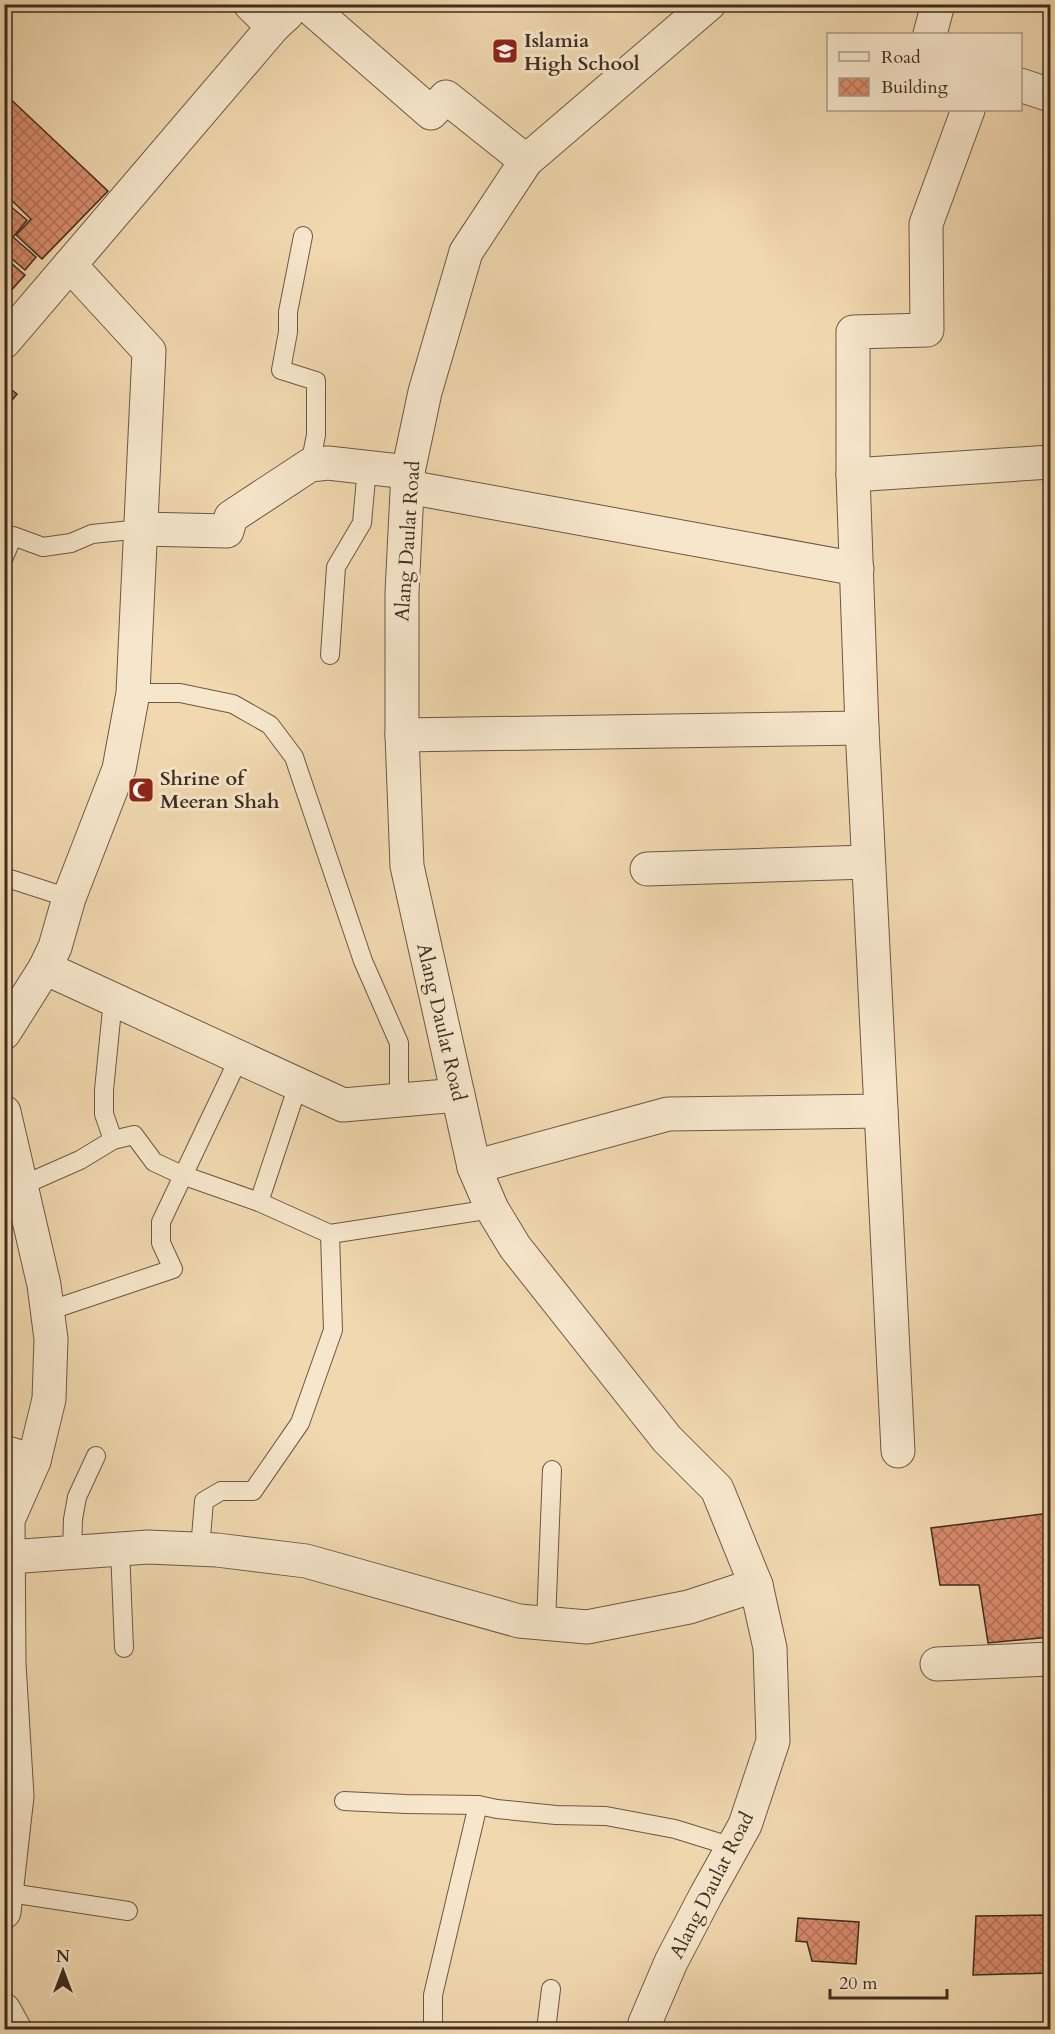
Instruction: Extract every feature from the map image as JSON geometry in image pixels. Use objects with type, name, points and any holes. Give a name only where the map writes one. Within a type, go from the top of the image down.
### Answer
[{"type":"street","points":[[250,4],[273,27]]},
{"type":"street","points":[[4,342],[273,27],[297,4]]},
{"type":"street","points":[[306,4],[431,113],[446,97],[525,161]]},
{"type":"street","name":"Alang Daulat Road","points":[[644,2030],[671,1962],[745,1826],[773,1741],[770,1648],[756,1585],[717,1489],[668,1439],[515,1247],[492,1209],[474,1167],[407,866],[402,735],[402,592],[408,479],[424,392],[466,252],[525,161],[709,4]]},
{"type":"street","points":[[930,33],[938,4]]},
{"type":"street","points":[[1022,86],[1050,96]]},
{"type":"street","points":[[898,1452],[862,728],[853,475],[853,332],[927,330],[926,224],[968,111]]},
{"type":"street","points":[[4,1033],[45,968],[55,947],[69,898],[119,769],[133,693],[149,351],[70,265]]},
{"type":"street","points":[[853,475],[1050,462]]},
{"type":"street","points":[[141,529],[227,531],[231,517],[310,465],[328,463],[367,467],[408,479],[856,569]]},
{"type":"street","points":[[402,735],[862,728]]},
{"type":"street","points":[[647,869],[868,862]]},
{"type":"street","points":[[45,968],[343,1105],[458,1095]]},
{"type":"street","points":[[474,1167],[668,1114],[881,1111]]},
{"type":"street","points":[[4,1112],[44,1285],[51,1339],[49,1399],[19,1456],[8,1520],[9,1664],[17,1796],[5,1899]]},
{"type":"street","points":[[8,1544],[72,1553],[148,1547],[200,1549],[306,1561],[519,1621],[587,1626],[689,1607],[756,1585]]},
{"type":"street","points":[[937,1664],[1050,1659]]},
{"type":"street","points":[[4,2010],[15,2030]]},
{"type":"lane","points":[[303,236],[288,312],[288,332],[281,370],[316,381],[316,435],[310,465]]},
{"type":"lane","points":[[330,655],[336,567],[362,523],[367,467]]},
{"type":"lane","points":[[4,557],[13,536],[43,547],[71,543],[92,534],[141,529]]},
{"type":"lane","points":[[133,693],[180,693],[233,704],[270,725],[294,757],[363,961],[399,1043],[399,1100]]},
{"type":"lane","points":[[4,877],[69,898]]},
{"type":"lane","points":[[113,999],[104,1090],[104,1114],[113,1140]]},
{"type":"lane","points":[[48,1311],[173,1269],[161,1243],[161,1222],[239,1058]]},
{"type":"lane","points":[[259,1202],[298,1085]]},
{"type":"lane","points":[[21,1186],[80,1160],[113,1140],[134,1135],[154,1162],[182,1175],[259,1202],[330,1234],[492,1209]]},
{"type":"lane","points":[[200,1549],[204,1501],[221,1491],[253,1491],[300,1423],[333,1330],[330,1234]]},
{"type":"lane","points":[[72,1553],[73,1519],[77,1497],[96,1456]]},
{"type":"lane","points":[[546,1623],[552,1470]]},
{"type":"lane","points":[[120,1549],[124,1648]]},
{"type":"lane","points":[[344,1801],[478,1805],[556,1815],[606,1816],[675,1829],[733,1847]]},
{"type":"lane","points":[[438,2030],[433,2026],[433,1995],[478,1805]]},
{"type":"lane","points":[[5,1899],[128,1911]]},
{"type":"lane","points":[[546,2030],[551,1989]]},
{"type":"building","points":[[4,93],[108,191],[42,259],[16,235],[31,219],[4,193]]},
{"type":"building","points":[[4,201],[27,220],[13,237],[36,257],[25,270],[4,252]]},
{"type":"building","points":[[4,257],[25,275],[8,294],[4,291]]},
{"type":"building","points":[[4,384],[17,394],[4,410]]},
{"type":"building","points":[[1050,1513],[1050,1637],[988,1643],[979,1585],[940,1585],[931,1528]]},
{"type":"building","points":[[1050,1915],[1050,1973],[973,1975],[976,1916]]},
{"type":"building","points":[[798,1918],[859,1922],[856,1964],[812,1961],[807,1942],[796,1941]]},
{"type":"place","name":"Islamia High School","points":[[505,51]]},
{"type":"place","name":"Shrine of Meeran Shah","points":[[141,790]]}]
